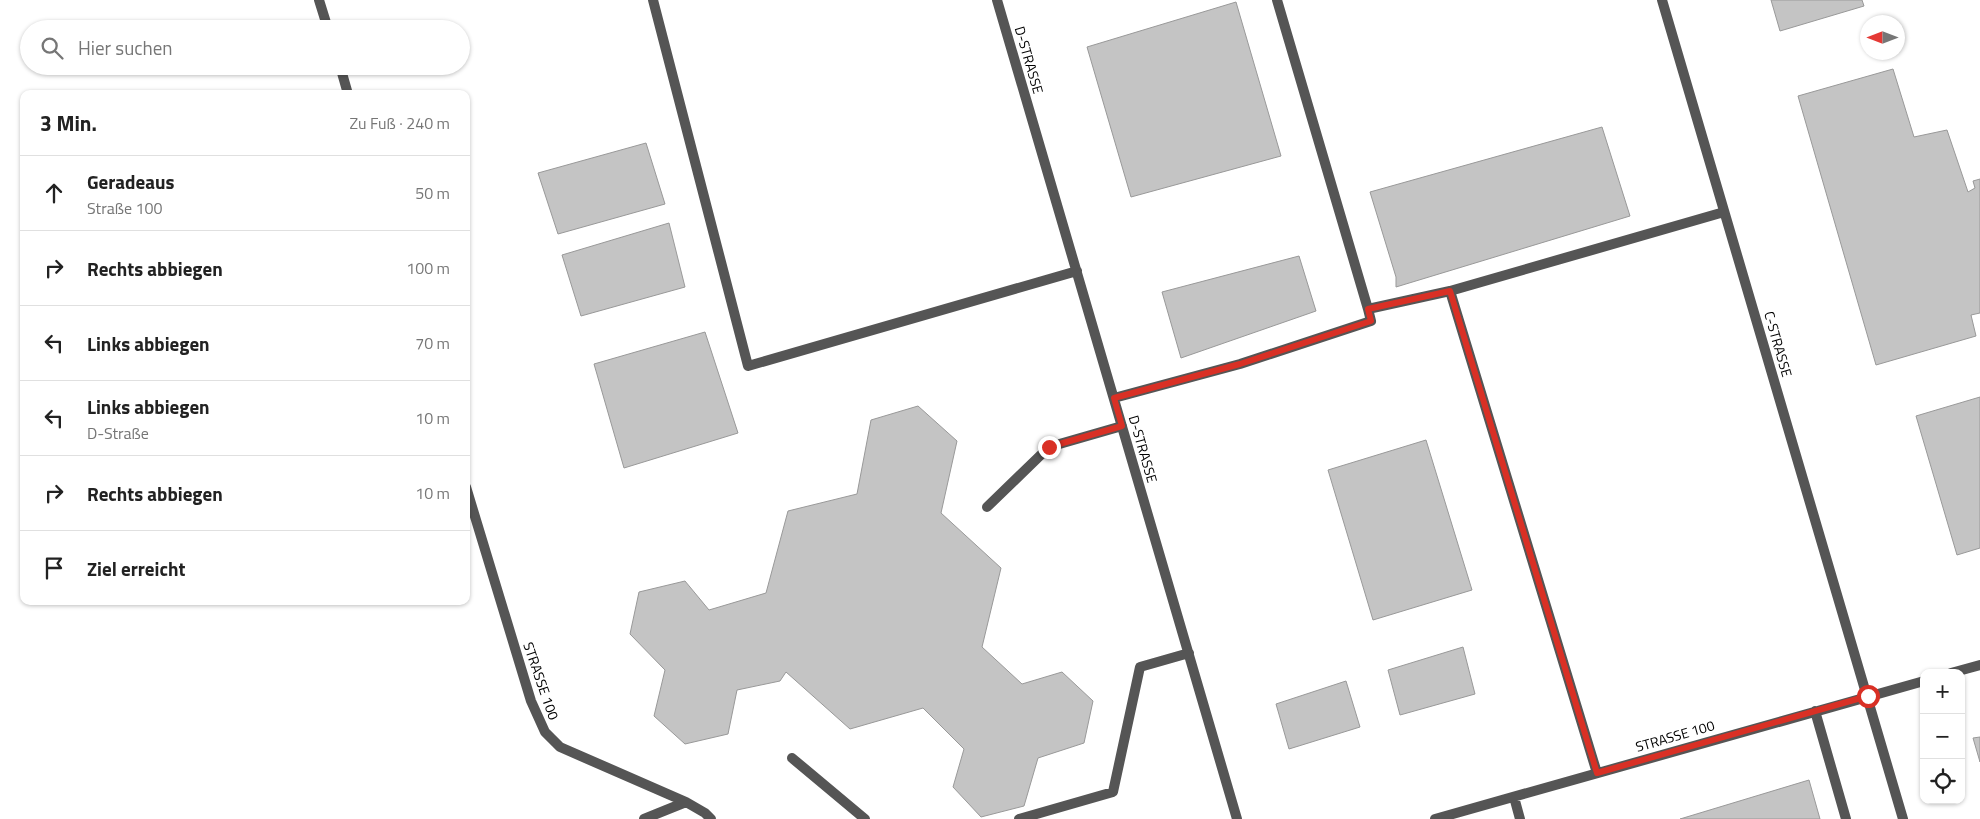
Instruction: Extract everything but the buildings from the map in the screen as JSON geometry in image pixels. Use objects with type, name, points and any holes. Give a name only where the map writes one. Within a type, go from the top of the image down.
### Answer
[{"type":"lane","points":[[319,0],[325,20]]},
{"type":"lane","points":[[653,0],[748,366],[1076,270]]},
{"type":"lane","name":"D-STRASSE","points":[[997,0],[1237,819]]},
{"type":"lane","points":[[1114,398],[1240,364],[1371,321],[1277,0]]},
{"type":"lane","name":"C-STRASSE","points":[[1662,0],[1903,819]]},
{"type":"lane","points":[[343,75],[347,90]]},
{"type":"lane","points":[[1368,309],[1450,291],[1724,212]]},
{"type":"lane","points":[[1450,291],[1597,773]]},
{"type":"lane","points":[[987,507],[1049,447],[1122,426]]},
{"type":"lane","name":"STRASSE 100","points":[[470,500],[531,701],[545,732],[560,747],[686,802],[705,813],[711,819]]},
{"type":"lane","points":[[1018,819],[1113,792],[1140,667],[1188,653]]},
{"type":"lane","points":[[1965,669],[1980,665]]},
{"type":"lane","name":"STRASSE 100","points":[[1435,819],[1920,682]]},
{"type":"lane","points":[[1815,711],[1846,819]]},
{"type":"lane","points":[[792,758],[865,819]]},
{"type":"lane","points":[[1514,797],[1520,819]]},
{"type":"lane","points":[[644,819],[686,802]]},
{"type":"route","points":[[1049,447],[1122,426],[1114,398],[1240,364],[1371,321],[1368,309],[1450,291],[1597,773],[1868,696]]}]
